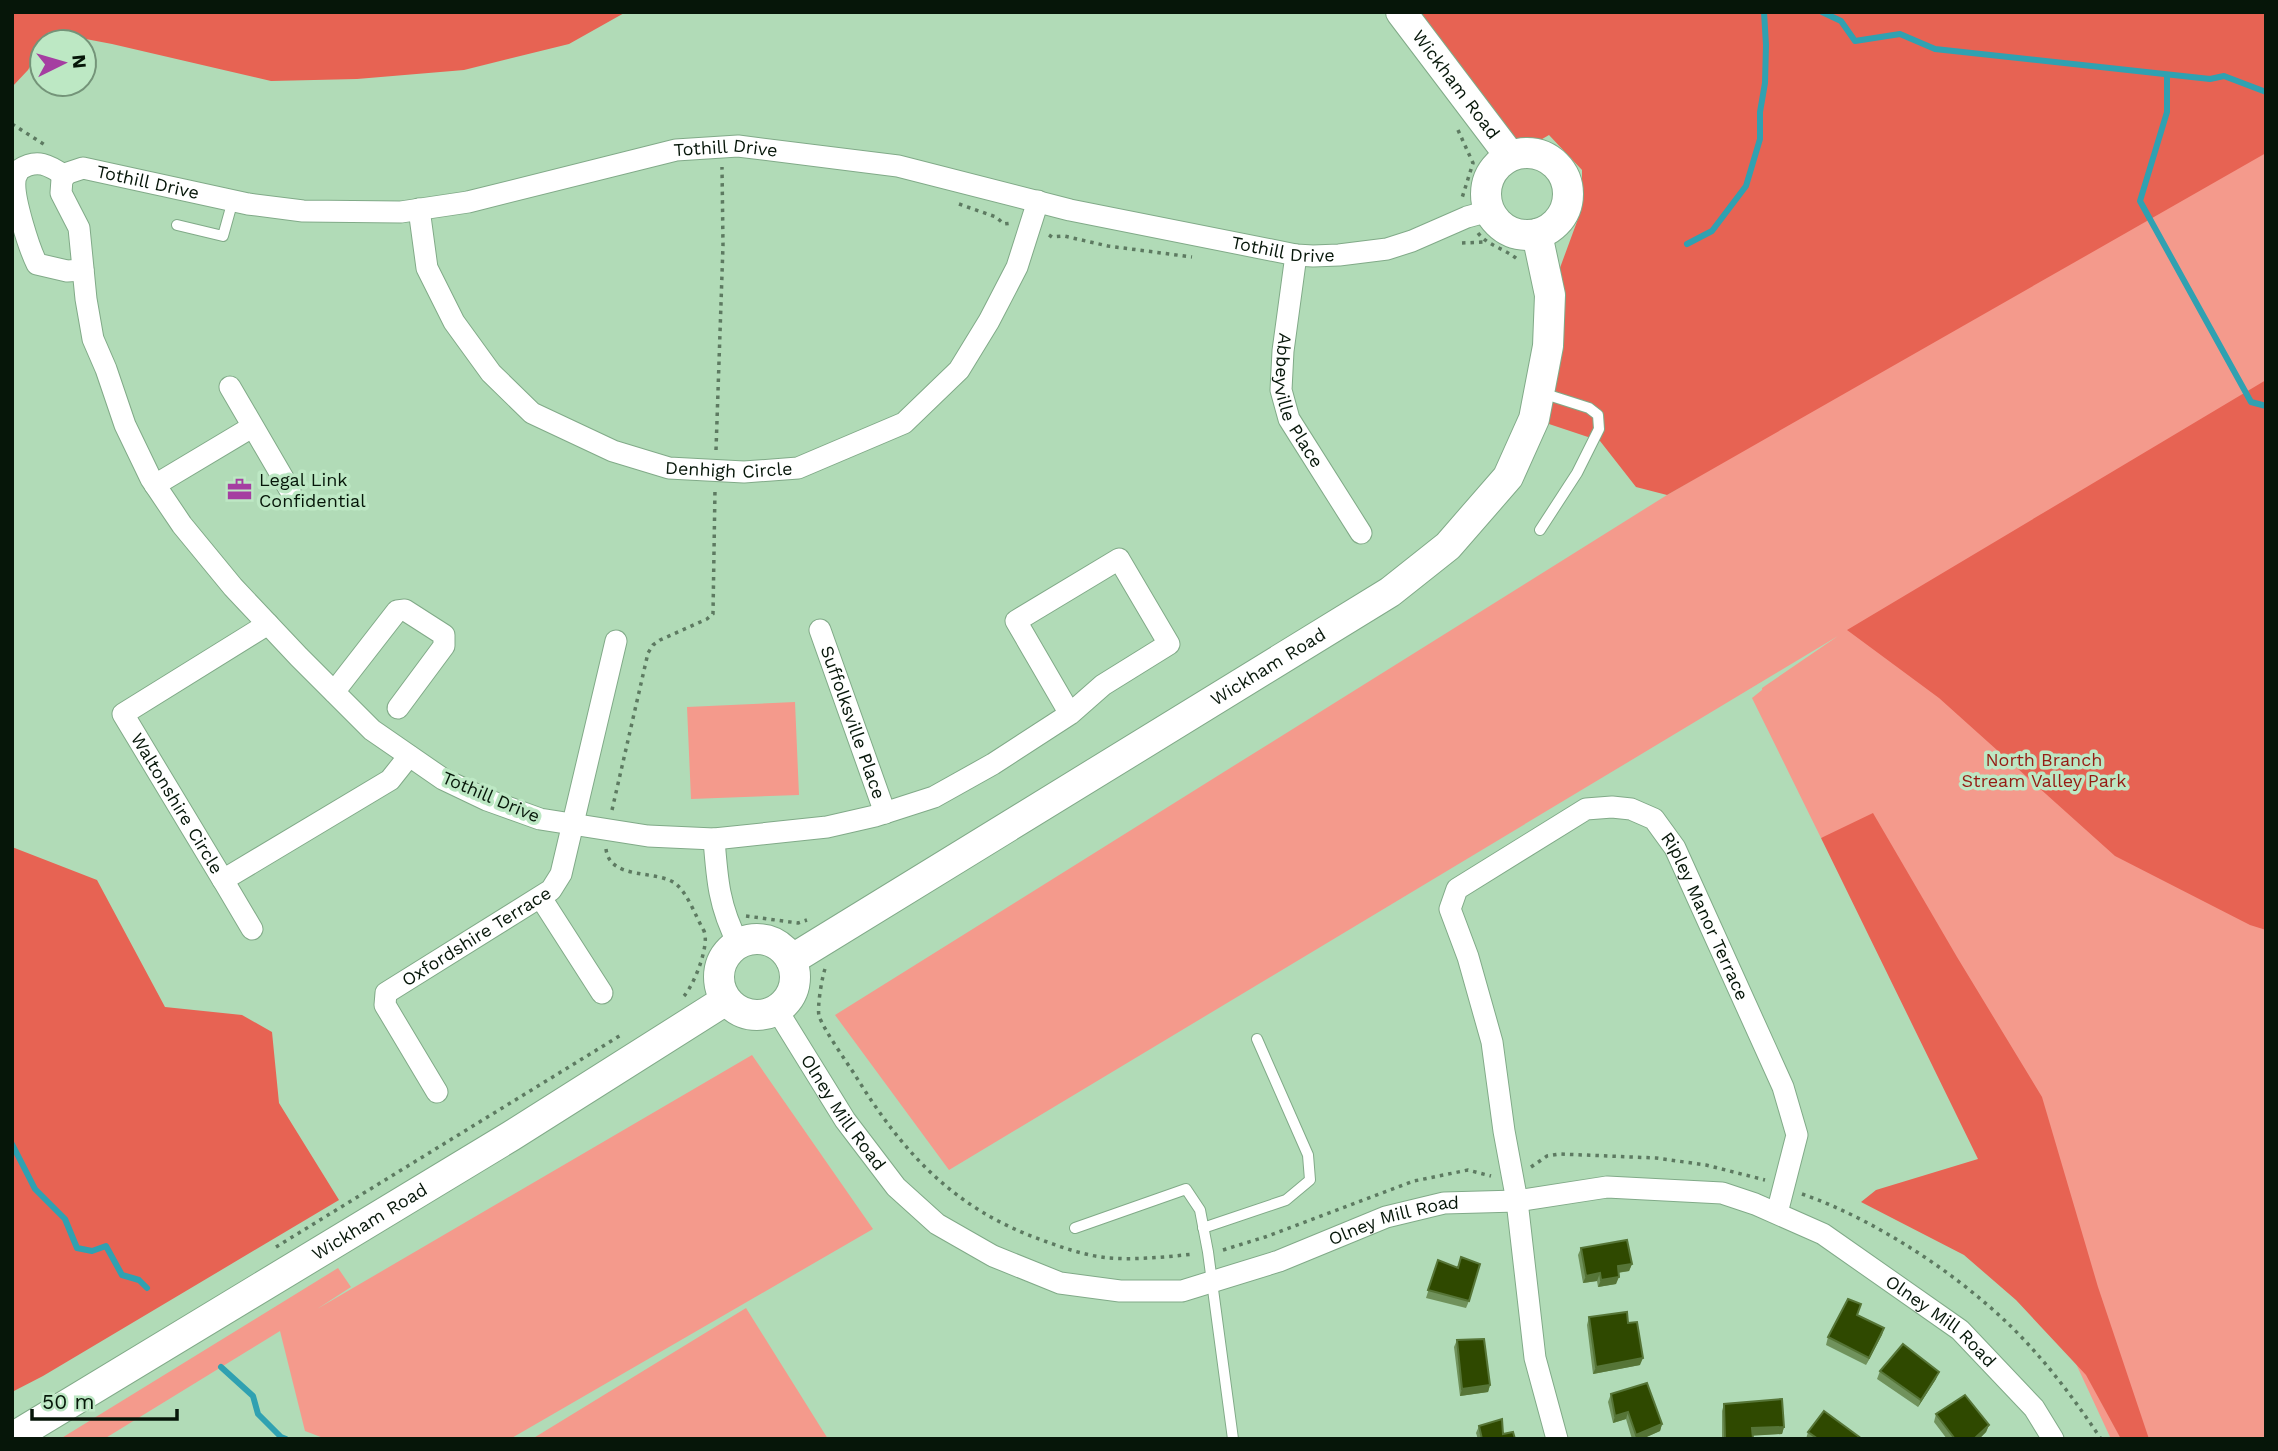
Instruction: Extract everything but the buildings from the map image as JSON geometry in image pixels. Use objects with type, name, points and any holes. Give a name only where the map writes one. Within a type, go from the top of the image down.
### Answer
[{"type":"street","name":"Wickham Road","points":[[1401,12],[1510,156]]},
{"type":"street","name":"Tothill Drive","points":[[1070,714],[1016,621],[1119,559],[1169,644],[1102,685],[1070,714],[993,764],[934,797],[885,813],[827,827],[714,838],[648,836],[540,819],[488,800],[443,779],[372,730],[334,692],[233,587],[182,525],[155,485],[125,425],[93,339],[79,228],[61,193],[62,179],[83,168],[233,200],[303,211],[362,213],[468,202],[676,150],[738,146],[898,166],[1070,210],[1296,255],[1339,255],[1387,249],[1466,217],[1489,211]]},
{"type":"street","points":[[1525,153],[1540,155],[1553,163],[1562,174],[1567,188],[1567,203],[1561,217],[1550,228],[1537,234],[1523,235],[1509,231],[1497,223],[1489,211],[1486,196],[1489,180],[1497,166],[1510,156],[1525,153]]},
{"type":"street","points":[[65,176],[43,164],[28,164],[19,170],[15,181],[21,215],[37,264],[67,271],[83,270]]},
{"type":"street","name":"Denhigh Circle","points":[[419,209],[427,268],[454,322],[491,373],[532,413],[613,452],[669,468],[744,472],[798,468],[904,423],[959,370],[989,321],[1017,267],[1038,201]]},
{"type":"street","name":"Wickham Road","points":[[791,960],[1390,592],[1448,546],[1508,477],[1534,419],[1548,346],[1550,295],[1537,234]]},
{"type":"street","name":"Abbeyville Place","points":[[1296,255],[1283,351],[1281,390],[1289,419],[1361,533]]},
{"type":"street","points":[[230,387],[290,490]]},
{"type":"street","points":[[155,485],[252,427]]},
{"type":"street","points":[[334,692],[397,611],[405,610],[444,635],[444,646],[398,708]]},
{"type":"street","name":"Waltonshire Circle","points":[[268,624],[123,714],[223,880],[390,780],[409,756]]},
{"type":"street","name":"Suffolksville Place","points":[[820,630],[885,813]]},
{"type":"street","name":"Oxfordshire Terrace","points":[[437,1092],[385,1005],[386,993],[551,890],[561,874],[616,641]]},
{"type":"street","name":"Ripley Manor Terrace","points":[[1557,1439],[1535,1358],[1517,1201],[1492,1042],[1468,957],[1450,909],[1457,889],[1586,809],[1631,809],[1654,819],[1675,848],[1783,1087],[1797,1135],[1777,1213]]},
{"type":"street","points":[[714,838],[717,888],[724,914],[738,943]]},
{"type":"street","points":[[223,880],[252,929]]},
{"type":"street","points":[[541,898],[602,993]]},
{"type":"street","points":[[750,939],[774,942],[791,960],[795,973],[794,988],[788,1001],[777,1010],[763,1015],[750,1015],[736,1010],[726,1000],[720,988],[721,963],[738,943],[750,939]]},
{"type":"street","name":"Wickham Road","points":[[12,1438],[512,1136],[726,1000]]},
{"type":"street","name":"Olney Mill Road","points":[[777,1010],[845,1120],[895,1186],[937,1223],[993,1256],[1060,1283],[1120,1291],[1182,1291],[1279,1261],[1386,1217],[1444,1203],[1517,1201],[1608,1188],[1722,1193],[1777,1213],[1823,1234],[1960,1330],[2034,1408],[2053,1439]]},
{"type":"lane","points":[[177,225],[223,236],[233,200]]},
{"type":"lane","points":[[1539,392],[1590,408],[1598,415],[1599,429],[1577,473],[1540,530]]},
{"type":"lane","points":[[1203,1228],[1286,1200],[1310,1180],[1308,1156],[1257,1039]]},
{"type":"lane","points":[[1075,1228],[1186,1189],[1200,1210],[1233,1439]]},
{"type":"path","points":[[12,124],[44,142],[46,149],[43,164]]},
{"type":"path","points":[[704,931],[677,884],[620,868],[607,854],[606,843],[648,653],[660,640],[713,614],[718,332],[723,245],[722,165]]},
{"type":"path","points":[[712,166],[731,165]]},
{"type":"path","points":[[954,202],[996,217],[1004,224],[1011,222],[1046,232],[1052,237],[1064,236],[1153,253],[1200,257]]},
{"type":"path","points":[[1454,244],[1485,242]]},
{"type":"green space","points":[[12,12],[626,12],[569,44],[464,70],[357,79],[271,81],[98,41],[98,28],[28,28],[28,70],[12,87]]},
{"type":"green space","points":[[1401,12],[2266,12],[2266,153],[1667,495],[1636,487],[1600,441],[1534,419],[1550,295],[1582,208],[1582,170],[1549,135],[1511,157]]},
{"type":"green space","name":"North Branch Stream Valley Park","points":[[2266,142],[2266,1439],[2111,1439],[1830,835],[1821,838],[1752,698],[1762,688],[1838,636],[949,1170],[835,1015],[1667,495]]},
{"type":"green space","name":"North Branch Stream Valley Park","points":[[2266,380],[2266,930],[2250,925],[2115,856],[1939,698],[1847,630]]},
{"type":"green space","points":[[795,702],[799,795],[691,799],[687,707]]},
{"type":"green space","points":[[1873,813],[2042,1097],[2098,1287],[2149,1439],[2121,1439],[2086,1375],[2016,1300],[1964,1255],[1861,1202],[1876,1190],[1978,1159],[1821,838]]},
{"type":"green space","points":[[12,847],[97,880],[165,1007],[242,1015],[272,1032],[279,1103],[339,1200],[12,1392]]},
{"type":"green space","points":[[752,1055],[873,1229],[510,1439],[326,1439],[305,1431],[280,1331],[104,1439],[60,1439],[338,1268],[351,1287],[317,1309]]},
{"type":"green space","points":[[746,1308],[828,1439],[532,1439]]},
{"type":"waterway","points":[[1687,244],[1712,231],[1746,186],[1760,139],[1760,112],[1765,83],[1764,12]]},
{"type":"waterway","points":[[1822,12],[1841,21],[1855,41],[1900,34],[1935,49],[2210,79],[2224,76],[2266,92]]},
{"type":"waterway","points":[[2167,75],[2167,112],[2140,201],[2251,402],[2266,406]]},
{"type":"waterway","points":[[12,1144],[35,1189],[65,1219],[77,1248],[92,1251],[106,1246],[122,1275],[139,1280],[147,1288]]},
{"type":"waterway","points":[[221,1367],[253,1396],[258,1414],[286,1439]]},
{"type":"place","name":"Legal Link Confidential","points":[[239,490]]}]
